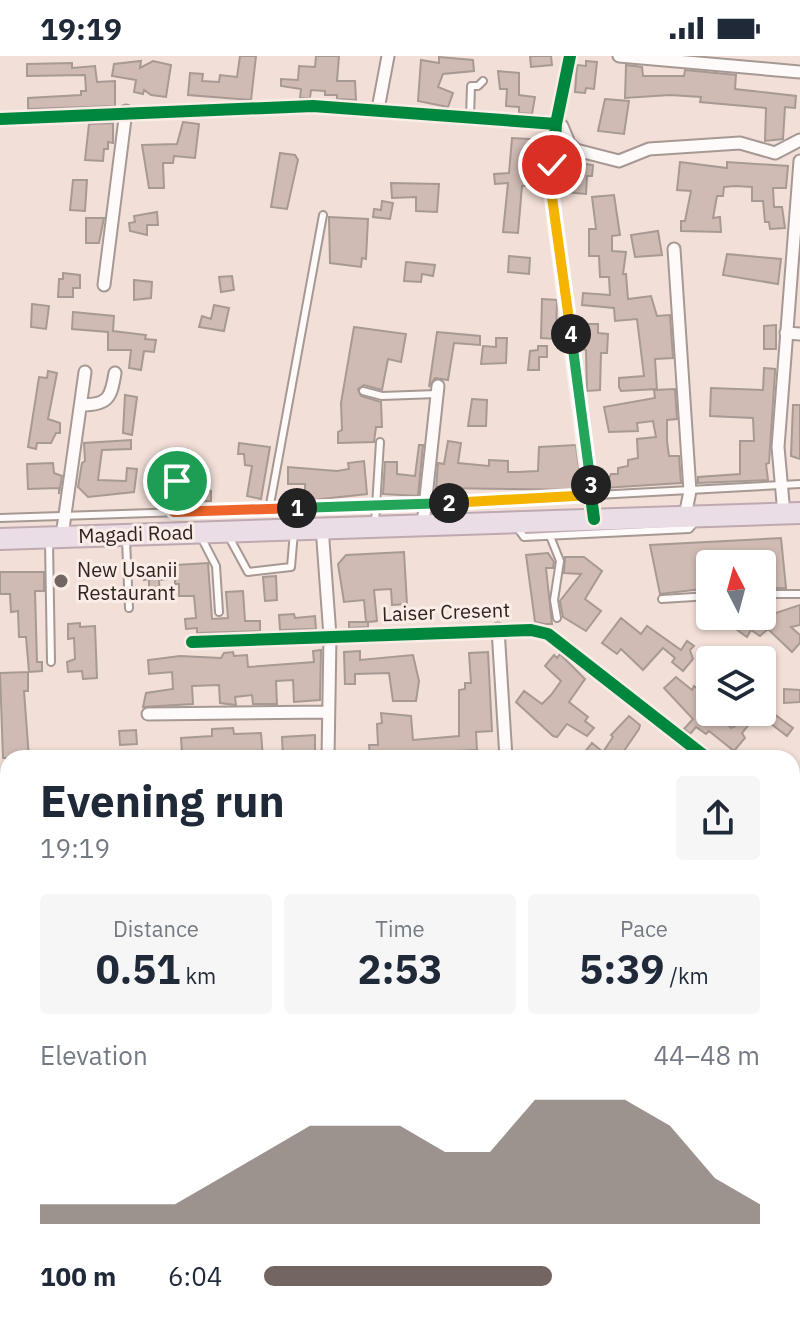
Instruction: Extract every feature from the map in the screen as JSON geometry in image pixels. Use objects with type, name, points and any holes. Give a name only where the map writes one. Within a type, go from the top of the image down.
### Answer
[{"type":"highway","name":"Magadi Road","points":[[0,539],[126,534],[214,526],[294,528],[514,522],[556,528],[594,519],[792,513]]},
{"type":"street","points":[[378,109],[388,56]]},
{"type":"street","points":[[570,56],[551,190],[594,519]]},
{"type":"street","points":[[619,56],[800,72]]},
{"type":"street","points":[[0,119],[126,111],[313,106],[559,125]]},
{"type":"street","points":[[104,285],[126,111]]},
{"type":"street","points":[[559,125],[576,150],[619,161],[649,149],[740,143],[775,153],[800,140]]},
{"type":"street","points":[[792,513],[781,487],[778,447],[800,161]]},
{"type":"street","points":[[674,249],[691,515]]},
{"type":"street","points":[[786,333],[800,334]]},
{"type":"street","points":[[55,536],[67,514],[85,372]]},
{"type":"street","points":[[81,405],[97,405],[111,398],[115,373]]},
{"type":"street","points":[[423,525],[438,390]]},
{"type":"street","points":[[322,527],[330,636],[328,750]]},
{"type":"street","points":[[498,629],[506,750]]},
{"type":"street","name":"Laiser Cresent","points":[[192,642],[498,629],[548,634],[697,750]]},
{"type":"street","points":[[148,714],[328,712]]},
{"type":"lane","points":[[438,115],[472,117],[471,86],[478,86],[483,81]]},
{"type":"lane","points":[[269,510],[323,215]]},
{"type":"lane","points":[[363,391],[382,396],[438,390]]},
{"type":"lane","points":[[375,526],[373,505],[380,442]]},
{"type":"lane","points":[[174,512],[179,479],[204,476]]},
{"type":"lane","points":[[0,518],[174,512],[214,526],[269,510],[800,484]]},
{"type":"lane","points":[[481,501],[481,523]]},
{"type":"lane","points":[[557,618],[554,600],[560,561],[556,528],[689,529],[691,515]]},
{"type":"lane","points":[[214,526],[244,569],[254,574],[291,567],[294,528]]},
{"type":"lane","points":[[214,526],[219,612]]},
{"type":"lane","points":[[126,534],[129,608]]},
{"type":"lane","points":[[51,662],[55,536]]},
{"type":"lane","points":[[776,594],[800,594]]},
{"type":"lane","points":[[662,599],[696,597]]},
{"type":"building","points":[[240,56],[256,56],[251,100],[188,95],[190,73],[203,74],[202,81],[219,82],[220,75],[237,77]]},
{"type":"building","points":[[316,56],[339,56],[337,81],[355,81],[356,100],[337,99],[337,95],[311,90],[310,98],[300,98],[301,89],[281,86],[281,79],[298,80],[299,66],[315,67]]},
{"type":"building","points":[[530,56],[551,56],[552,65],[531,67]]},
{"type":"building","points":[[439,57],[473,60],[474,71],[443,74],[438,87],[453,93],[448,107],[418,101],[421,60],[439,63]]},
{"type":"building","points":[[141,61],[140,68],[153,61],[171,65],[166,97],[151,95],[144,90],[143,94],[134,92],[136,80],[112,76],[114,64]]},
{"type":"building","points":[[586,61],[597,62],[594,89],[586,88],[585,93],[575,92],[577,65],[586,66]]},
{"type":"building","points":[[72,63],[72,68],[95,66],[97,82],[115,81],[115,106],[28,109],[28,98],[81,95],[81,91],[86,91],[85,75],[27,76],[27,64]]},
{"type":"building","points":[[626,65],[642,67],[643,76],[684,76],[685,70],[736,75],[735,89],[796,96],[795,108],[785,107],[783,139],[765,141],[766,108],[700,102],[701,97],[670,95],[625,98]]},
{"type":"building","points":[[498,71],[519,73],[519,95],[535,97],[532,114],[519,113],[519,107],[506,106],[507,89],[500,89]]},
{"type":"building","points":[[605,99],[629,101],[624,134],[598,131]]},
{"type":"building","points":[[183,122],[199,124],[195,158],[174,156],[173,163],[163,163],[164,188],[149,188],[142,145],[177,144]]},
{"type":"building","points":[[113,123],[113,143],[108,142],[108,149],[104,149],[103,161],[85,160],[89,124]]},
{"type":"building","points":[[512,138],[546,140],[543,185],[522,186],[518,233],[503,232],[508,183],[495,184],[494,174],[509,173]]},
{"type":"building","points":[[280,153],[295,155],[298,160],[287,209],[271,207]]},
{"type":"building","points":[[562,154],[577,159],[577,163],[593,165],[592,176],[587,176],[586,194],[564,192]]},
{"type":"building","points":[[680,162],[727,168],[727,162],[788,166],[786,188],[773,188],[774,207],[782,207],[785,228],[770,229],[769,222],[765,222],[763,201],[752,201],[752,187],[735,186],[724,187],[723,196],[717,196],[713,218],[720,217],[721,232],[681,231],[681,221],[685,221],[691,191],[677,190]]},
{"type":"building","points":[[73,180],[87,180],[85,211],[70,210]]},
{"type":"building","points":[[391,183],[439,184],[437,212],[416,211],[416,197],[392,198]]},
{"type":"building","points":[[614,195],[620,235],[612,236],[612,251],[626,252],[623,274],[626,274],[628,299],[651,296],[657,316],[670,315],[673,358],[655,359],[657,389],[621,391],[619,387],[619,378],[644,376],[637,319],[615,321],[614,308],[582,305],[583,293],[610,295],[609,277],[600,277],[599,256],[589,256],[589,229],[596,229],[592,197]]},
{"type":"building","points":[[382,201],[393,203],[390,219],[373,217],[374,209],[381,210]]},
{"type":"building","points":[[157,212],[158,225],[147,225],[147,235],[130,231],[129,223],[135,222],[134,216]]},
{"type":"building","points":[[329,217],[368,219],[366,259],[362,258],[361,267],[330,263]]},
{"type":"building","points":[[86,218],[104,218],[99,243],[86,243]]},
{"type":"building","points":[[658,231],[662,255],[635,257],[631,235]]},
{"type":"building","points":[[727,254],[781,259],[778,284],[723,275]]},
{"type":"building","points":[[509,256],[530,258],[529,274],[508,272]]},
{"type":"building","points":[[406,262],[435,265],[433,276],[422,274],[421,282],[404,281]]},
{"type":"building","points":[[63,273],[80,275],[80,288],[73,288],[73,297],[58,297],[59,279],[63,279]]},
{"type":"building","points":[[232,276],[234,290],[221,292],[219,277]]},
{"type":"building","points":[[134,280],[152,282],[151,298],[134,300]]},
{"type":"building","points":[[542,299],[557,300],[556,339],[541,338]]},
{"type":"building","points":[[32,304],[49,306],[46,329],[31,327]]},
{"type":"building","points":[[214,305],[229,308],[224,331],[199,327],[202,316],[211,319]]},
{"type":"building","points":[[73,312],[114,316],[113,331],[146,335],[145,339],[156,340],[154,352],[144,351],[141,370],[129,368],[131,350],[108,350],[108,332],[72,329]]},
{"type":"building","points":[[583,324],[598,324],[598,333],[608,334],[607,353],[601,353],[600,390],[587,391],[586,350],[580,349]]},
{"type":"building","points":[[776,325],[776,349],[764,349],[764,326]]},
{"type":"building","points":[[354,327],[406,334],[401,362],[388,359],[382,390],[364,385],[358,389],[361,396],[381,402],[382,427],[376,427],[374,442],[338,443],[338,432],[342,430],[341,403]]},
{"type":"building","points":[[437,332],[480,336],[480,345],[454,343],[448,380],[435,378],[429,387]]},
{"type":"building","points":[[496,338],[507,338],[506,363],[481,364],[483,346],[496,347]]},
{"type":"building","points":[[538,346],[547,346],[547,357],[539,357],[539,370],[528,370],[530,351],[538,350]]},
{"type":"building","points":[[764,368],[775,369],[769,463],[766,464],[768,480],[698,483],[698,477],[740,474],[740,441],[754,441],[753,418],[710,416],[711,388],[763,390]]},
{"type":"building","points":[[48,371],[57,373],[48,419],[60,423],[60,433],[56,433],[51,443],[37,443],[36,449],[28,447],[39,377],[47,378]]},
{"type":"building","points":[[675,389],[677,419],[667,420],[667,441],[669,456],[679,456],[681,483],[604,488],[611,474],[618,474],[618,468],[628,466],[628,460],[638,458],[637,439],[656,437],[653,421],[637,423],[638,431],[609,432],[604,407],[655,398],[654,390]]},
{"type":"building","points":[[125,395],[137,397],[132,435],[123,433]]},
{"type":"building","points":[[472,399],[487,400],[486,426],[468,426]]},
{"type":"building","points":[[793,405],[800,405],[800,459],[791,456]]},
{"type":"building","points":[[131,440],[131,449],[102,450],[98,480],[126,481],[127,468],[137,469],[134,492],[88,497],[78,487],[85,461],[84,443]]},
{"type":"building","points":[[448,441],[461,443],[458,463],[489,466],[489,460],[508,461],[508,472],[538,471],[539,447],[576,445],[582,490],[436,488],[438,463],[444,464]]},
{"type":"building","points":[[239,443],[270,447],[261,499],[247,496],[252,466],[245,465],[244,454],[238,454]]},
{"type":"building","points":[[419,445],[423,445],[418,496],[383,494],[385,462],[397,462],[397,474],[415,476]]},
{"type":"building","points":[[364,461],[367,494],[305,501],[305,484],[288,484],[288,467],[337,471],[349,469],[348,463]]},
{"type":"building","points":[[53,463],[54,473],[62,476],[59,494],[59,488],[28,489],[27,464]]},
{"type":"building","points":[[211,491],[211,501],[190,501],[190,492]]},
{"type":"building","points":[[781,538],[786,588],[776,588],[776,550],[696,550],[696,590],[660,594],[650,545]]},
{"type":"building","points":[[404,552],[407,604],[392,605],[391,589],[374,590],[377,621],[368,622],[368,627],[349,628],[349,622],[366,622],[364,600],[344,602],[338,564],[346,555]]},
{"type":"building","points":[[548,553],[554,562],[553,568],[546,568],[552,624],[535,622],[526,555]]},
{"type":"building","points":[[565,557],[584,557],[602,571],[585,599],[601,611],[586,631],[563,617],[560,601],[581,574],[564,573]]},
{"type":"building","points":[[208,563],[212,619],[228,618],[226,592],[243,591],[245,621],[260,621],[260,631],[197,633],[197,628],[186,629],[185,619],[196,618],[194,596],[179,596],[179,584],[175,584],[175,578],[159,580],[160,598],[149,599],[149,579],[144,580],[143,567]]},
{"type":"building","points":[[0,572],[44,572],[44,591],[35,591],[37,662],[42,662],[42,671],[29,672],[26,637],[19,637],[18,611],[11,612],[10,594],[0,594]]},
{"type":"building","points":[[276,576],[277,600],[265,601],[263,577]]},
{"type":"building","points":[[800,605],[800,625],[791,627],[800,635],[800,643],[792,652],[769,630],[776,630],[776,613]]},
{"type":"building","points":[[294,614],[295,618],[315,616],[316,629],[280,630],[279,615]]},
{"type":"building","points":[[621,618],[641,634],[647,626],[681,650],[687,641],[694,646],[690,650],[693,659],[683,671],[672,662],[675,658],[663,648],[643,670],[621,649],[617,654],[602,643]]},
{"type":"building","points":[[80,623],[80,627],[95,626],[97,678],[83,679],[82,671],[68,672],[67,662],[75,659],[74,638],[68,639],[68,624]]},
{"type":"building","points":[[737,630],[751,630],[747,637]]},
{"type":"building","points":[[751,630],[767,630],[760,636]]},
{"type":"building","points":[[321,650],[320,700],[294,702],[293,680],[276,681],[277,704],[253,704],[252,695],[235,697],[236,705],[220,703],[219,685],[192,686],[193,704],[143,707],[146,693],[173,689],[172,672],[149,674],[148,660],[180,656],[221,658],[224,653],[233,652],[234,656],[247,655],[248,667],[314,662],[313,651]]},
{"type":"building","points":[[360,651],[360,660],[413,655],[419,681],[416,701],[393,701],[389,673],[355,674],[355,684],[345,684],[344,652]]},
{"type":"building","points":[[488,652],[492,731],[476,732],[477,750],[369,750],[369,745],[378,745],[377,724],[382,723],[381,713],[411,716],[413,740],[459,736],[459,690],[465,689],[465,683],[471,683],[469,653]]},
{"type":"building","points":[[560,654],[585,679],[569,702],[588,717],[585,721],[594,728],[587,736],[567,724],[557,737],[553,736],[516,702],[524,691],[542,704],[551,695],[561,681],[545,666],[554,655],[557,658]]},
{"type":"building","points":[[28,672],[28,691],[24,691],[28,750],[3,750],[0,673]]},
{"type":"building","points":[[676,677],[692,690],[694,686],[696,726],[748,726],[742,733],[745,738],[735,750],[709,731],[706,734],[696,727],[690,734],[684,729],[693,719],[664,688]]},
{"type":"building","points":[[784,689],[800,690],[800,702],[784,703]]},
{"type":"building","points":[[776,715],[793,728],[787,736],[774,726]]},
{"type":"building","points":[[629,716],[640,725],[625,750],[604,750],[613,737],[611,735]]},
{"type":"building","points":[[233,728],[234,734],[261,733],[262,750],[182,750],[181,738],[212,736],[212,729]]},
{"type":"building","points":[[136,730],[137,744],[120,745],[119,731]]},
{"type":"building","points":[[315,735],[315,750],[283,750],[282,737]]},
{"type":"building","points":[[592,743],[601,750],[586,750]]},
{"type":"cycle path","points":[[570,56],[556,124],[551,190],[594,519]]},
{"type":"cycle path","points":[[0,119],[313,106],[556,124]]},
{"type":"cycle path","points":[[192,642],[531,630],[548,634],[697,750]]},
{"type":"place","name":"New Usanii Restaurant","points":[[61,581]]},
{"type":"route","points":[[177,481],[174,512],[592,495],[551,190],[552,165]]}]
